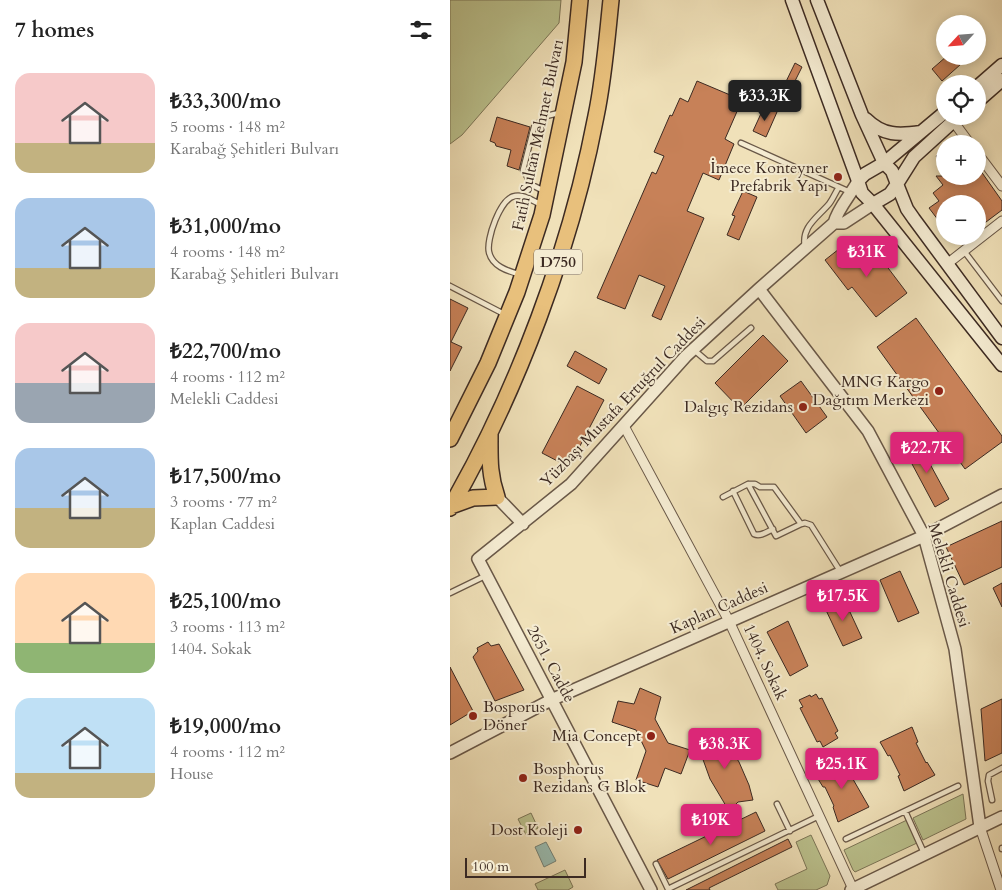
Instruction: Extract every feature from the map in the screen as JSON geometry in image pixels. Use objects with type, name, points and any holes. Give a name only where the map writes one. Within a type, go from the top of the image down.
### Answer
[{"type":"highway","name":"Fatih Sultan Mehmet Bulvarı","points":[[450,440],[488,362],[507,316],[522,275],[545,199],[574,62],[580,0]]},
{"type":"highway","name":"D750","points":[[450,507],[490,431],[523,356],[553,278],[575,206],[597,116],[611,0]]},
{"type":"highway","points":[[450,507],[473,498],[497,497],[489,465],[490,431]]},
{"type":"main road","points":[[609,20],[618,0]]},
{"type":"main road","points":[[792,0],[855,187],[873,204],[1002,365]]},
{"type":"main road","points":[[816,0],[862,115],[884,163],[892,171],[907,209],[1002,338]]},
{"type":"main road","points":[[986,79],[1002,65]]},
{"type":"main road","points":[[986,94],[1002,80]]},
{"type":"main road","points":[[862,115],[878,129],[886,133],[895,135],[921,132]]},
{"type":"main road","points":[[855,187],[874,168],[884,163],[921,132],[936,125]]},
{"type":"main road","points":[[873,204],[890,194],[914,157],[944,125]]},
{"type":"street","points":[[986,165],[1002,186]]},
{"type":"street","name":"Yüzbaşı Mustafa Ertuğrul Caddesi","points":[[478,559],[571,484],[694,349],[834,223],[836,214],[855,187]]},
{"type":"street","name":"Yüzbaşı Mustafa Ertuğrul Caddesi","points":[[834,223],[844,223],[873,204]]},
{"type":"street","points":[[947,264],[1002,221]]},
{"type":"street","name":"Melekli Caddesi","points":[[759,289],[868,431],[924,536],[955,649],[980,827]]},
{"type":"street","name":"1404. Sokak","points":[[624,426],[729,621],[852,890]]},
{"type":"street","name":"Kaplan Caddesi","points":[[450,753],[551,700],[924,536],[1002,495]]},
{"type":"street","points":[[497,497],[523,524]]},
{"type":"street","name":"2651. Cadde","points":[[478,559],[651,890]]},
{"type":"street","points":[[852,890],[1002,817]]},
{"type":"street","points":[[980,827],[1001,890]]},
{"type":"lane","points":[[545,199],[532,185],[523,170],[534,127],[546,116],[563,112]]},
{"type":"lane","points":[[741,144],[838,187],[855,187]]},
{"type":"lane","points":[[805,249],[804,233],[813,220],[830,203],[838,187]]},
{"type":"lane","points":[[522,275],[508,271],[495,264],[489,254],[488,244],[501,207],[507,199],[516,195],[545,199]]},
{"type":"lane","points":[[964,251],[1002,301]]},
{"type":"lane","points":[[450,286],[507,316]]},
{"type":"lane","points":[[694,349],[707,361],[713,361],[751,328]]},
{"type":"lane","points":[[748,484],[776,536],[801,524],[811,525],[816,530],[841,572]]},
{"type":"lane","points":[[723,497],[748,484],[760,487],[774,487],[801,524]]},
{"type":"lane","points":[[733,491],[754,534],[763,534],[773,529]]},
{"type":"lane","points":[[450,593],[486,575]]},
{"type":"lane","points":[[992,800],[988,781],[989,775],[1002,768]]},
{"type":"lane","points":[[846,839],[958,786]]},
{"type":"lane","points":[[777,804],[790,831]]},
{"type":"lane","points":[[905,811],[925,854]]},
{"type":"lane","points":[[656,864],[668,889],[819,816]]},
{"type":"green space","points":[[450,0],[561,0],[559,23],[462,135],[450,144]]},
{"type":"green space","points":[[963,794],[966,819],[923,840],[913,818]]},
{"type":"green space","points":[[531,813],[538,828],[526,835],[518,819]]},
{"type":"green space","points":[[907,820],[917,843],[855,872],[853,870],[844,850]]},
{"type":"green space","points":[[811,835],[830,876],[827,885],[816,890],[778,890],[775,884],[807,869],[796,842]]},
{"type":"green space","points":[[565,870],[573,887],[568,890],[538,890],[535,884]]},
{"type":"water","points":[[546,842],[556,861],[544,867],[535,847]]},
{"type":"building","points":[[795,63],[802,67],[786,99],[779,96]]},
{"type":"building","points":[[937,65],[960,65],[949,75],[937,75],[932,69]]},
{"type":"building","points":[[697,81],[742,100],[725,139],[734,144],[719,180],[703,173],[687,211],[704,218],[661,320],[652,316],[665,286],[639,275],[625,309],[597,298],[652,172],[656,174],[664,156],[654,152],[670,115],[672,116],[680,98],[688,102]]},
{"type":"building","points":[[764,107],[777,112],[766,137],[753,131]]},
{"type":"building","points":[[497,117],[530,127],[519,170],[507,166],[511,150],[496,146],[495,143],[490,141]]},
{"type":"building","points":[[986,178],[1002,201],[1002,210],[986,222],[986,195],[936,195],[936,197],[933,193],[943,185],[986,185]]},
{"type":"building","points":[[743,191],[757,197],[739,240],[727,235],[735,216],[732,215]]},
{"type":"building","points":[[936,203],[936,217],[929,208]]},
{"type":"building","points":[[839,249],[870,250],[876,252],[907,293],[876,317],[852,287],[848,290],[825,260]]},
{"type":"building","points":[[450,299],[468,308],[451,342],[462,347],[450,371]]},
{"type":"building","name":"MNG Kargo Dağıtım Merkezi","points":[[916,318],[1002,436],[1002,442],[965,469],[877,347]]},
{"type":"building","points":[[763,335],[788,361],[740,409],[715,383]]},
{"type":"building","points":[[575,351],[607,369],[599,384],[567,366]]},
{"type":"building","name":"Dalgıç Rezidans","points":[[801,381],[827,417],[806,433],[780,396]]},
{"type":"building","points":[[577,386],[604,400],[569,467],[542,453]]},
{"type":"building","points":[[918,442],[949,499],[935,507],[904,449]]},
{"type":"building","points":[[1002,521],[1002,567],[964,585],[946,547]]},
{"type":"building","points":[[900,571],[919,613],[898,622],[880,580]]},
{"type":"building","points":[[1002,583],[1002,607],[993,588]]},
{"type":"building","points":[[843,597],[862,638],[843,646],[824,606]]},
{"type":"building","points":[[788,621],[808,666],[790,676],[767,632]]},
{"type":"building","points":[[488,642],[491,646],[499,644],[524,690],[495,701],[473,657],[478,651],[477,648]]},
{"type":"building","points":[[450,667],[473,711],[450,725]]},
{"type":"building","name":"Mia Concept","points":[[640,688],[661,697],[655,719],[668,743],[690,750],[681,774],[665,768],[658,787],[636,780],[646,751],[636,730],[612,722],[618,701],[634,704]]},
{"type":"building","points":[[816,694],[819,699],[822,698],[838,731],[835,733],[838,738],[823,747],[820,741],[817,742],[800,708],[803,707],[799,700]]},
{"type":"building","points":[[1002,699],[1002,753],[985,761],[981,709]]},
{"type":"building","points":[[912,727],[918,742],[916,743],[926,763],[935,775],[904,791],[898,776],[900,775],[890,755],[888,756],[880,742]]},
{"type":"building","points":[[718,730],[739,762],[753,800],[738,802],[729,811],[710,779],[696,740],[708,738]]},
{"type":"building","points":[[847,758],[852,773],[850,774],[869,807],[838,822],[834,806],[825,787],[823,787],[815,774]]},
{"type":"building","points":[[756,812],[765,831],[668,879],[657,860]]},
{"type":"building","points":[[788,839],[792,847],[709,888],[710,890],[686,890]]},
{"type":"place","name":"İmece Konteyner Prefabrik Yapı","points":[[838,177]]},
{"type":"place","name":"MNG Kargo Dağıtım Merkezi","points":[[939,391]]},
{"type":"place","name":"Dalgıç Rezidans","points":[[803,407]]},
{"type":"place","name":"Bosporus Döner","points":[[473,716]]},
{"type":"place","name":"Mia Concept","points":[[651,736]]},
{"type":"place","name":"Bosphorus Rezidans G Blok","points":[[523,778]]},
{"type":"place","name":"Dost Koleji","points":[[578,830]]}]
